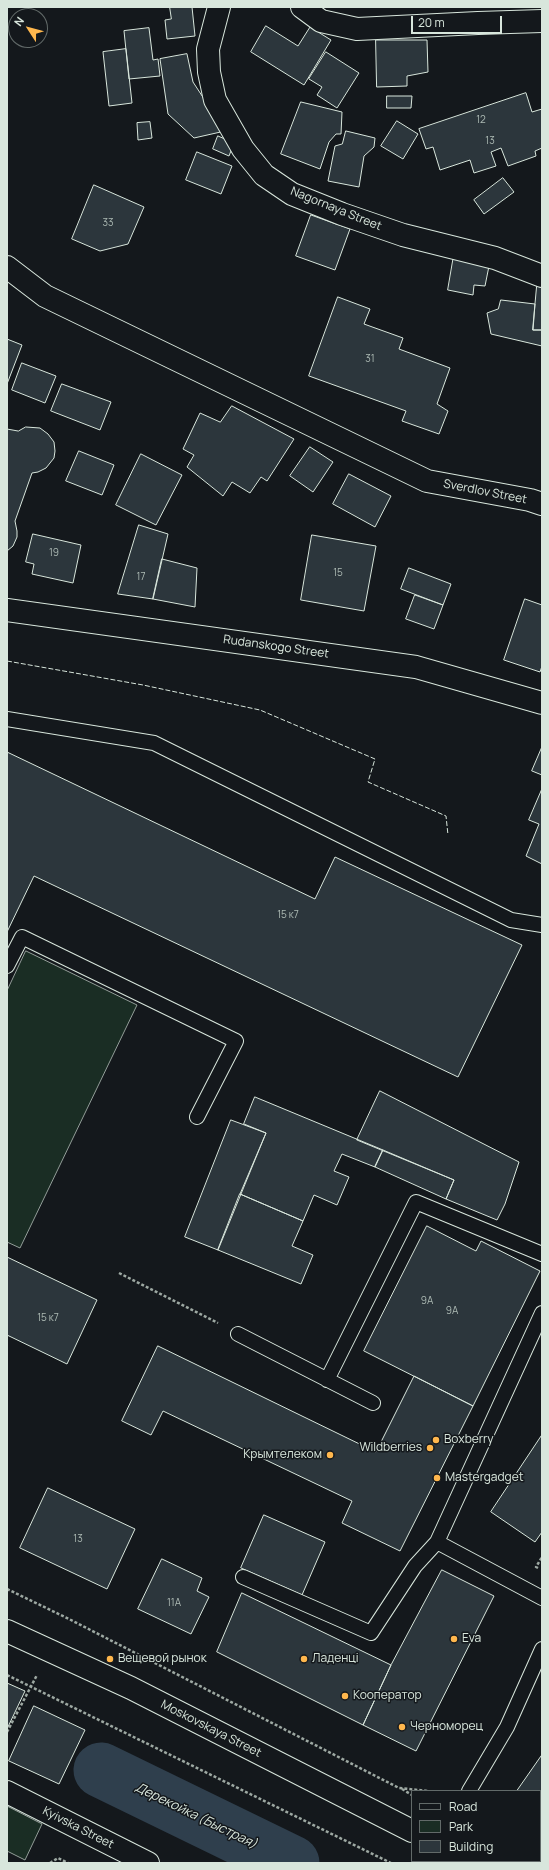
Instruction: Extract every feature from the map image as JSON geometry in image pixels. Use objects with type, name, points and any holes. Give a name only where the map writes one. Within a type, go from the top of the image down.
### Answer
[{"type":"street","name":"Nagornaya Street","points":[[219,7],[208,49],[209,72],[215,100],[243,149],[264,175],[292,194],[342,214],[403,235],[495,258],[542,276]]},
{"type":"street","points":[[302,7],[320,21],[357,29],[542,21]]},
{"type":"street","name":"Sverdlov Street","points":[[7,267],[44,296],[427,481],[530,500],[542,504]]},
{"type":"street","name":"Rudanskogo Street","points":[[7,610],[416,667],[542,703]]},
{"type":"street","name":"Moskovskaya Street","points":[[7,1631],[131,1688],[411,1830]]},
{"type":"street","name":"Kyivska Street","points":[[7,1792],[148,1863]]},
{"type":"lane","points":[[7,719],[154,743],[511,920],[542,925]]},
{"type":"lane","points":[[7,966],[22,937],[236,1041],[197,1117]]},
{"type":"lane","points":[[327,1380],[416,1202],[542,1254]]},
{"type":"lane","points":[[243,1577],[371,1633],[415,1566],[437,1542],[542,1313]]},
{"type":"lane","points":[[238,1334],[373,1403]]},
{"type":"lane","points":[[437,1542],[542,1598]]},
{"type":"lane","points":[[470,1790],[507,1727],[542,1649]]},
{"type":"path","points":[[119,1273],[238,1334]]},
{"type":"path","points":[[542,1557],[536,1566],[542,1571]]},
{"type":"path","points":[[7,1589],[76,1622],[411,1794]]},
{"type":"path","points":[[7,1675],[391,1863]]},
{"type":"path","points":[[7,1732],[31,1687]]},
{"type":"path","points":[[399,1788],[418,1790]]},
{"type":"path","points":[[50,1863],[58,1858],[68,1863]]},
{"type":"green space","points":[[26,951],[137,1005],[20,1248],[7,1242],[7,991]]},
{"type":"green space","points":[[7,1806],[42,1824],[25,1860],[7,1851]]},
{"type":"building","points":[[170,7],[192,7],[195,36],[167,39],[165,20],[171,19]]},
{"type":"building","points":[[266,26],[298,46],[310,27],[331,40],[304,85],[251,52]]},
{"type":"building","points":[[149,28],[153,60],[158,59],[160,76],[129,79],[124,31]]},
{"type":"building","points":[[376,40],[427,40],[428,72],[407,76],[407,86],[377,87]]},
{"type":"building","points":[[126,49],[132,103],[109,106],[103,52]]},
{"type":"building","points":[[326,52],[359,73],[337,108],[317,95],[322,87],[309,79]]},
{"type":"building","points":[[187,54],[193,82],[225,131],[194,138],[168,114],[160,59]]},
{"type":"building","points":[[526,93],[532,112],[542,109],[542,148],[535,151],[536,156],[508,166],[501,148],[491,152],[496,166],[474,173],[470,160],[440,170],[433,147],[426,149],[419,129]]},
{"type":"building","points":[[387,96],[412,96],[411,108],[387,108]]},
{"type":"building","points":[[301,102],[342,112],[341,134],[336,134],[329,142],[320,169],[281,154]]},
{"type":"building","points":[[397,121],[418,134],[403,159],[381,146]]},
{"type":"building","points":[[150,122],[152,138],[138,140],[137,123]]},
{"type":"building","points":[[346,131],[375,138],[374,147],[364,156],[359,187],[328,181],[335,146],[342,144]]},
{"type":"building","points":[[218,136],[234,143],[229,156],[213,149]]},
{"type":"building","points":[[197,152],[232,166],[221,194],[186,180]]},
{"type":"building","points":[[503,178],[514,192],[484,214],[474,200]]},
{"type":"building","points":[[94,185],[144,207],[128,244],[100,251],[72,239]]},
{"type":"building","points":[[311,215],[350,229],[335,270],[296,256]]},
{"type":"building","points":[[454,255],[490,261],[485,286],[474,285],[473,295],[448,290]]},
{"type":"building","points":[[537,286],[542,288],[542,330],[533,330]]},
{"type":"building","points":[[338,297],[370,309],[364,324],[403,338],[399,349],[450,368],[437,404],[448,411],[439,434],[402,421],[406,411],[309,376]]},
{"type":"building","points":[[501,300],[535,304],[533,330],[542,330],[542,346],[491,334],[487,313],[498,309]]},
{"type":"building","points":[[7,339],[22,345],[7,384]]},
{"type":"building","points":[[22,363],[56,376],[45,403],[12,390]]},
{"type":"building","points":[[62,384],[111,402],[100,430],[51,411]]},
{"type":"building","points":[[232,406],[294,439],[267,481],[261,477],[250,493],[232,482],[223,496],[187,467],[194,455],[183,449],[200,413],[220,422]]},
{"type":"building","points":[[26,427],[40,428],[48,434],[54,442],[54,458],[46,468],[32,473],[15,521],[17,537],[13,546],[7,551],[7,429],[18,431]]},
{"type":"building","points":[[310,447],[333,462],[313,492],[290,476]]},
{"type":"building","points":[[79,451],[114,465],[102,495],[66,481]]},
{"type":"building","points":[[141,454],[182,475],[156,525],[116,505]]},
{"type":"building","points":[[349,474],[391,496],[375,527],[333,504]]},
{"type":"building","points":[[139,525],[168,534],[153,599],[118,594]]},
{"type":"building","points":[[33,534],[81,545],[73,583],[32,574],[34,564],[26,562]]},
{"type":"building","points":[[312,535],[376,546],[364,611],[301,600]]},
{"type":"building","points":[[162,559],[197,568],[195,607],[153,599]]},
{"type":"building","points":[[409,568],[451,584],[443,605],[401,589]]},
{"type":"building","points":[[415,595],[443,605],[434,629],[406,619]]},
{"type":"building","points":[[525,599],[542,605],[542,666],[540,672],[504,660]]},
{"type":"building","points":[[542,747],[542,775],[532,771]]},
{"type":"building","points":[[7,752],[315,899],[335,857],[522,945],[458,1077],[34,876],[7,932]]},
{"type":"building","points":[[542,789],[542,864],[526,856],[539,824],[529,820]]},
{"type":"building","points":[[380,1091],[519,1162],[505,1204],[497,1220],[446,1199],[454,1180],[357,1140]]},
{"type":"building","points":[[255,1097],[383,1150],[375,1167],[342,1154],[334,1171],[349,1177],[337,1205],[314,1195],[303,1221],[240,1194],[266,1133],[244,1124]]},
{"type":"building","points":[[231,1120],[266,1133],[218,1250],[185,1237]]},
{"type":"building","points":[[383,1150],[454,1180],[446,1199],[375,1167]]},
{"type":"building","points":[[240,1194],[303,1221],[292,1246],[313,1255],[301,1284],[218,1250]]},
{"type":"building","points":[[427,1226],[476,1251],[481,1241],[540,1271],[473,1406],[364,1351]]},
{"type":"building","points":[[7,1257],[97,1300],[67,1364],[7,1335]]},
{"type":"building","points":[[158,1346],[376,1452],[414,1376],[473,1406],[400,1551],[342,1523],[352,1501],[163,1411],[151,1435],[122,1421]]},
{"type":"building","points":[[542,1435],[542,1532],[535,1542],[491,1512]]},
{"type":"building","points":[[48,1488],[135,1529],[107,1589],[20,1548]]},
{"type":"building","points":[[264,1515],[325,1542],[302,1595],[241,1568]]},
{"type":"building","points":[[162,1559],[202,1578],[197,1591],[209,1597],[191,1634],[138,1609]]},
{"type":"building","points":[[442,1570],[494,1596],[416,1751],[363,1725],[391,1665]]},
{"type":"building","name":"Ладенці","points":[[242,1593],[391,1665],[363,1725],[217,1652]]},
{"type":"building","points":[[7,1683],[25,1691],[7,1729]]},
{"type":"building","points":[[34,1706],[85,1730],[59,1784],[9,1761]]},
{"type":"building","points":[[542,1755],[542,1828],[541,1790],[518,1790]]},
{"type":"waterway","name":"Дерекойка (Быстрая)","points":[[101,1770],[292,1863]]},
{"type":"fence","points":[[7,661],[143,685],[260,710],[375,759],[368,782],[446,816],[448,835]]},
{"type":"place","name":"Boxberry","points":[[436,1440]]},
{"type":"place","name":"Wildberries","points":[[430,1448]]},
{"type":"place","name":"Крымтелеком","points":[[330,1455]]},
{"type":"place","name":"Mastergadget","points":[[437,1478]]},
{"type":"place","name":"Eva","points":[[454,1639]]},
{"type":"place","name":"Вещевой рынок","points":[[110,1659]]},
{"type":"place","name":"Ладенці","points":[[304,1659]]},
{"type":"place","name":"Кооператор","points":[[345,1696]]},
{"type":"place","name":"Черноморец","points":[[402,1727]]}]
